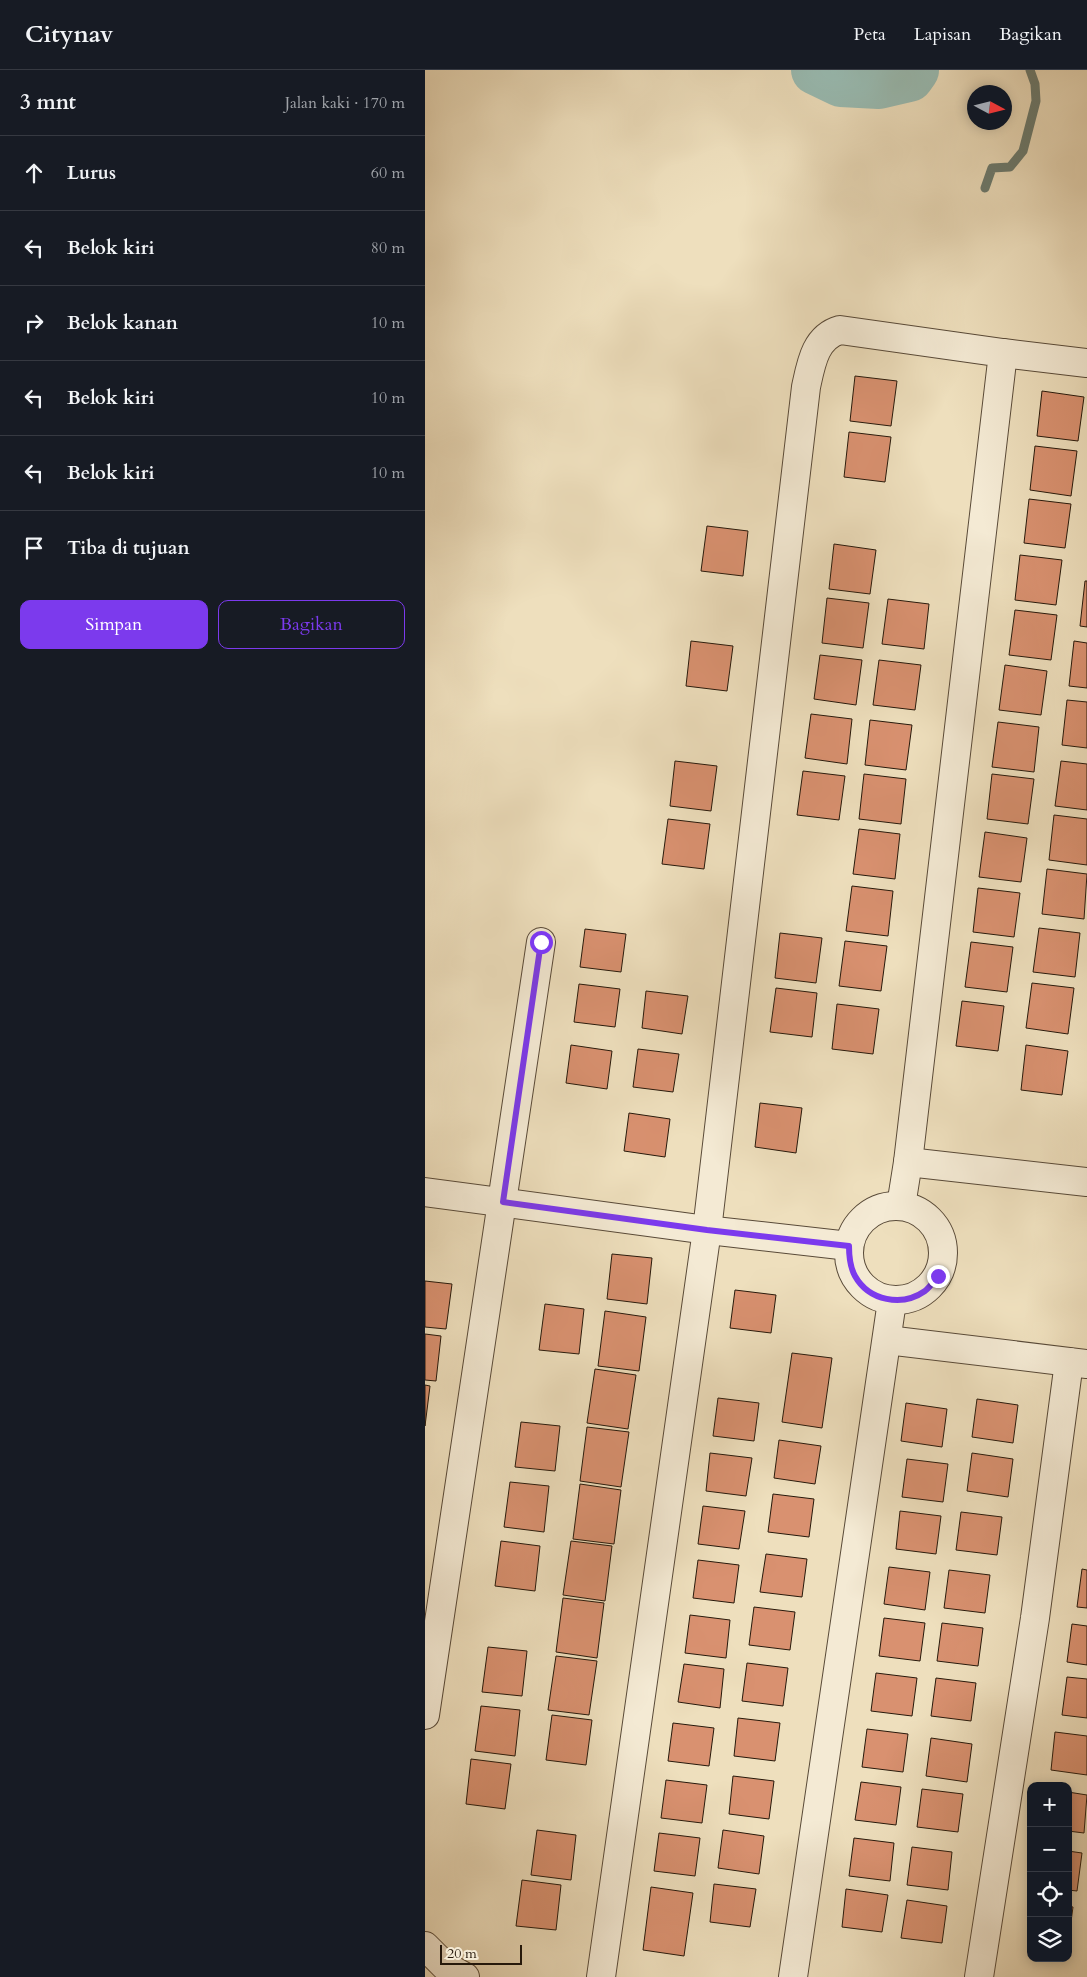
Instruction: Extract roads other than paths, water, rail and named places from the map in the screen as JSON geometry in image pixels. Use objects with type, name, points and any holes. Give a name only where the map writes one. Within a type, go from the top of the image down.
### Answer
[{"type":"street","points":[[601,1977],[707,1230],[803,416],[811,364],[822,341],[833,332],[840,330],[1087,363]]},
{"type":"street","points":[[901,1206],[908,1162],[1003,353]]},
{"type":"street","points":[[425,1715],[541,942]]},
{"type":"street","points":[[908,1162],[1087,1182]]},
{"type":"street","points":[[425,1192],[707,1230],[849,1246]]},
{"type":"street","points":[[901,1206],[919,1211],[933,1223],[941,1240],[943,1258],[938,1276],[926,1290],[910,1299],[892,1301],[877,1296],[864,1288],[852,1269],[849,1246],[855,1229],[867,1216],[883,1207],[901,1206]]},
{"type":"street","points":[[793,1977],[892,1301]]},
{"type":"street","points":[[887,1340],[1078,1363],[1035,1618],[979,1977]]},
{"type":"street","points":[[425,1946],[445,1966],[465,1977]]},
{"type":"waterway","points":[[816,70],[841,82],[879,84],[909,77],[914,70]]},
{"type":"waterway","points":[[985,188],[992,168],[1010,167],[1023,151],[1036,101],[1035,84],[1030,70]]}]
